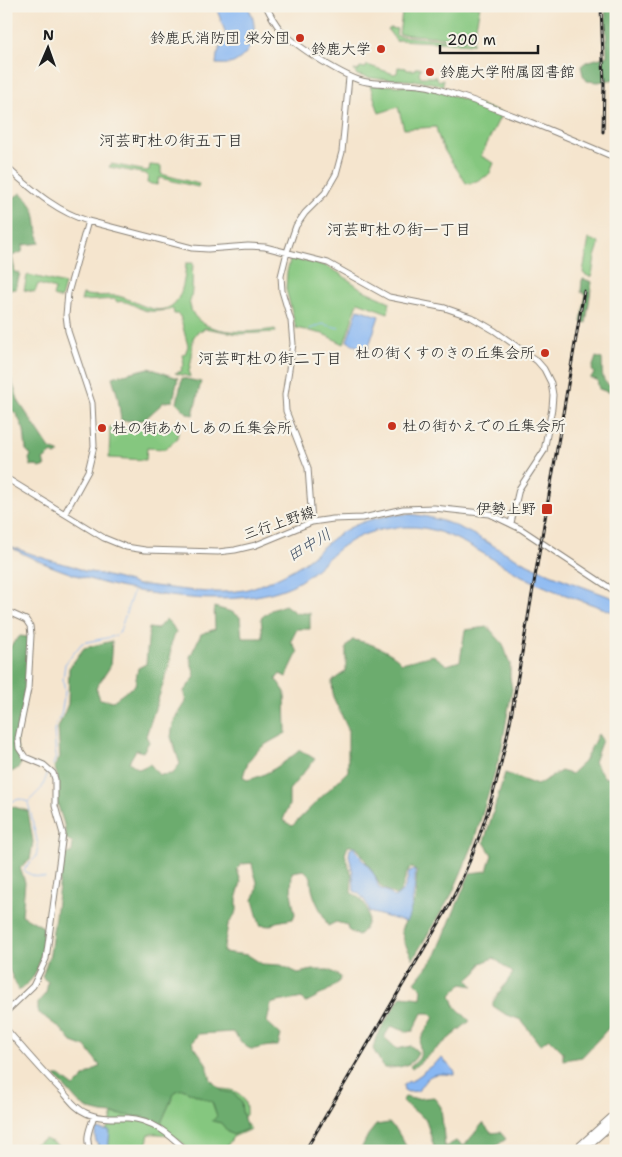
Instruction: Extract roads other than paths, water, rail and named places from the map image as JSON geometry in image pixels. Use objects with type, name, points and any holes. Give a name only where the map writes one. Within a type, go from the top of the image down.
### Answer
[{"type":"highway","points":[[574,1151],[616,1113]]},
{"type":"highway","points":[[582,1151],[616,1121]]},
{"type":"street","points":[[266,6],[286,35],[349,77],[367,82],[414,84],[432,87],[509,113],[616,158]]},
{"type":"street","points":[[312,522],[308,468],[289,422],[285,403],[294,344],[292,326],[281,280],[287,252],[298,222],[325,193],[336,174],[342,152],[349,77]]},
{"type":"street","points":[[6,167],[56,207],[70,215],[192,248],[208,249],[253,246],[287,252],[335,266],[372,289],[389,297],[445,308],[471,317],[496,331],[541,365],[549,377],[553,395],[546,443],[538,462],[520,489],[511,523]]},
{"type":"street","points":[[65,513],[88,471],[94,446],[93,408],[68,331],[66,316],[68,293],[88,221]]},
{"type":"street","name":"三行上野線","points":[[6,478],[104,538],[126,547],[145,550],[224,552],[247,548],[312,522],[362,518],[420,507],[490,514],[511,523],[616,592]]},
{"type":"street","points":[[6,611],[26,620],[30,626],[31,635],[29,675],[18,738],[19,748],[25,756],[44,765],[53,773],[55,779],[55,806],[63,834],[46,959],[33,986],[6,1012]]},
{"type":"street","points":[[6,1029],[75,1106],[94,1116],[148,1122],[167,1133],[187,1151]]},
{"type":"street","points":[[91,1151],[87,1137],[94,1116]]},
{"type":"water","points":[[224,6],[247,6],[253,21],[253,37],[251,44],[242,57],[231,64],[216,64],[217,55],[226,34],[217,10]]},
{"type":"water","points":[[358,309],[379,316],[367,352],[347,341]]},
{"type":"water","points":[[407,514],[442,521],[457,527],[540,570],[616,599],[616,613],[539,584],[454,538],[423,528],[390,528],[372,532],[356,538],[340,548],[312,573],[293,585],[263,595],[227,599],[189,598],[148,593],[108,584],[37,560],[9,546],[84,571],[137,585],[207,592],[232,592],[251,588],[285,574],[306,561],[337,535],[357,524],[382,517]]},
{"type":"water","points":[[356,847],[356,851],[361,856],[361,859],[375,876],[379,888],[394,897],[401,893],[409,872],[414,870],[413,898],[406,922],[369,912],[364,900],[354,891],[349,855],[350,849]]},
{"type":"water","points":[[442,1058],[455,1072],[455,1075],[433,1075],[426,1080],[418,1091],[408,1092],[404,1090],[403,1085],[423,1073]]},
{"type":"water","points":[[97,1129],[110,1131],[108,1151],[102,1149],[96,1141]]},
{"type":"waterway","points":[[310,329],[322,324],[339,328]]},
{"type":"waterway","points":[[118,633],[133,592]]},
{"type":"waterway","points":[[53,765],[56,756],[54,731],[61,715],[65,692],[63,679],[65,664],[82,643],[116,636]]},
{"type":"waterway","points":[[6,803],[20,799],[28,802],[42,788],[48,772]]},
{"type":"waterway","points":[[28,802],[38,845],[36,857],[24,869],[34,876],[45,878]]},
{"type":"railway","points":[[601,6],[604,84],[603,132]]},
{"type":"railway","points":[[305,1151],[449,906],[470,860],[487,814],[511,717],[584,291]]},
{"type":"place","name":"鈴鹿氏消防団 栄分団","points":[[300,38]]},
{"type":"place","name":"鈴鹿大学","points":[[381,49]]},
{"type":"place","name":"鈴鹿大学附属図書館","points":[[430,72]]},
{"type":"place","name":"杜の街くすのきの丘集会所","points":[[545,353]]},
{"type":"place","name":"杜の街かえでの丘集会所","points":[[392,426]]},
{"type":"place","name":"杜の街あかしあの丘集会所","points":[[102,428]]},
{"type":"place","name":"伊勢上野","points":[[547,509]]},
{"type":"district","name":"河芸町杜の街五丁目","points":[[171,140]]},
{"type":"district","name":"河芸町杜の街一丁目","points":[[399,229]]},
{"type":"district","name":"河芸町杜の街二丁目","points":[[270,358]]},
{"type":"water label","name":"田中川","points":[[309,545]]}]
